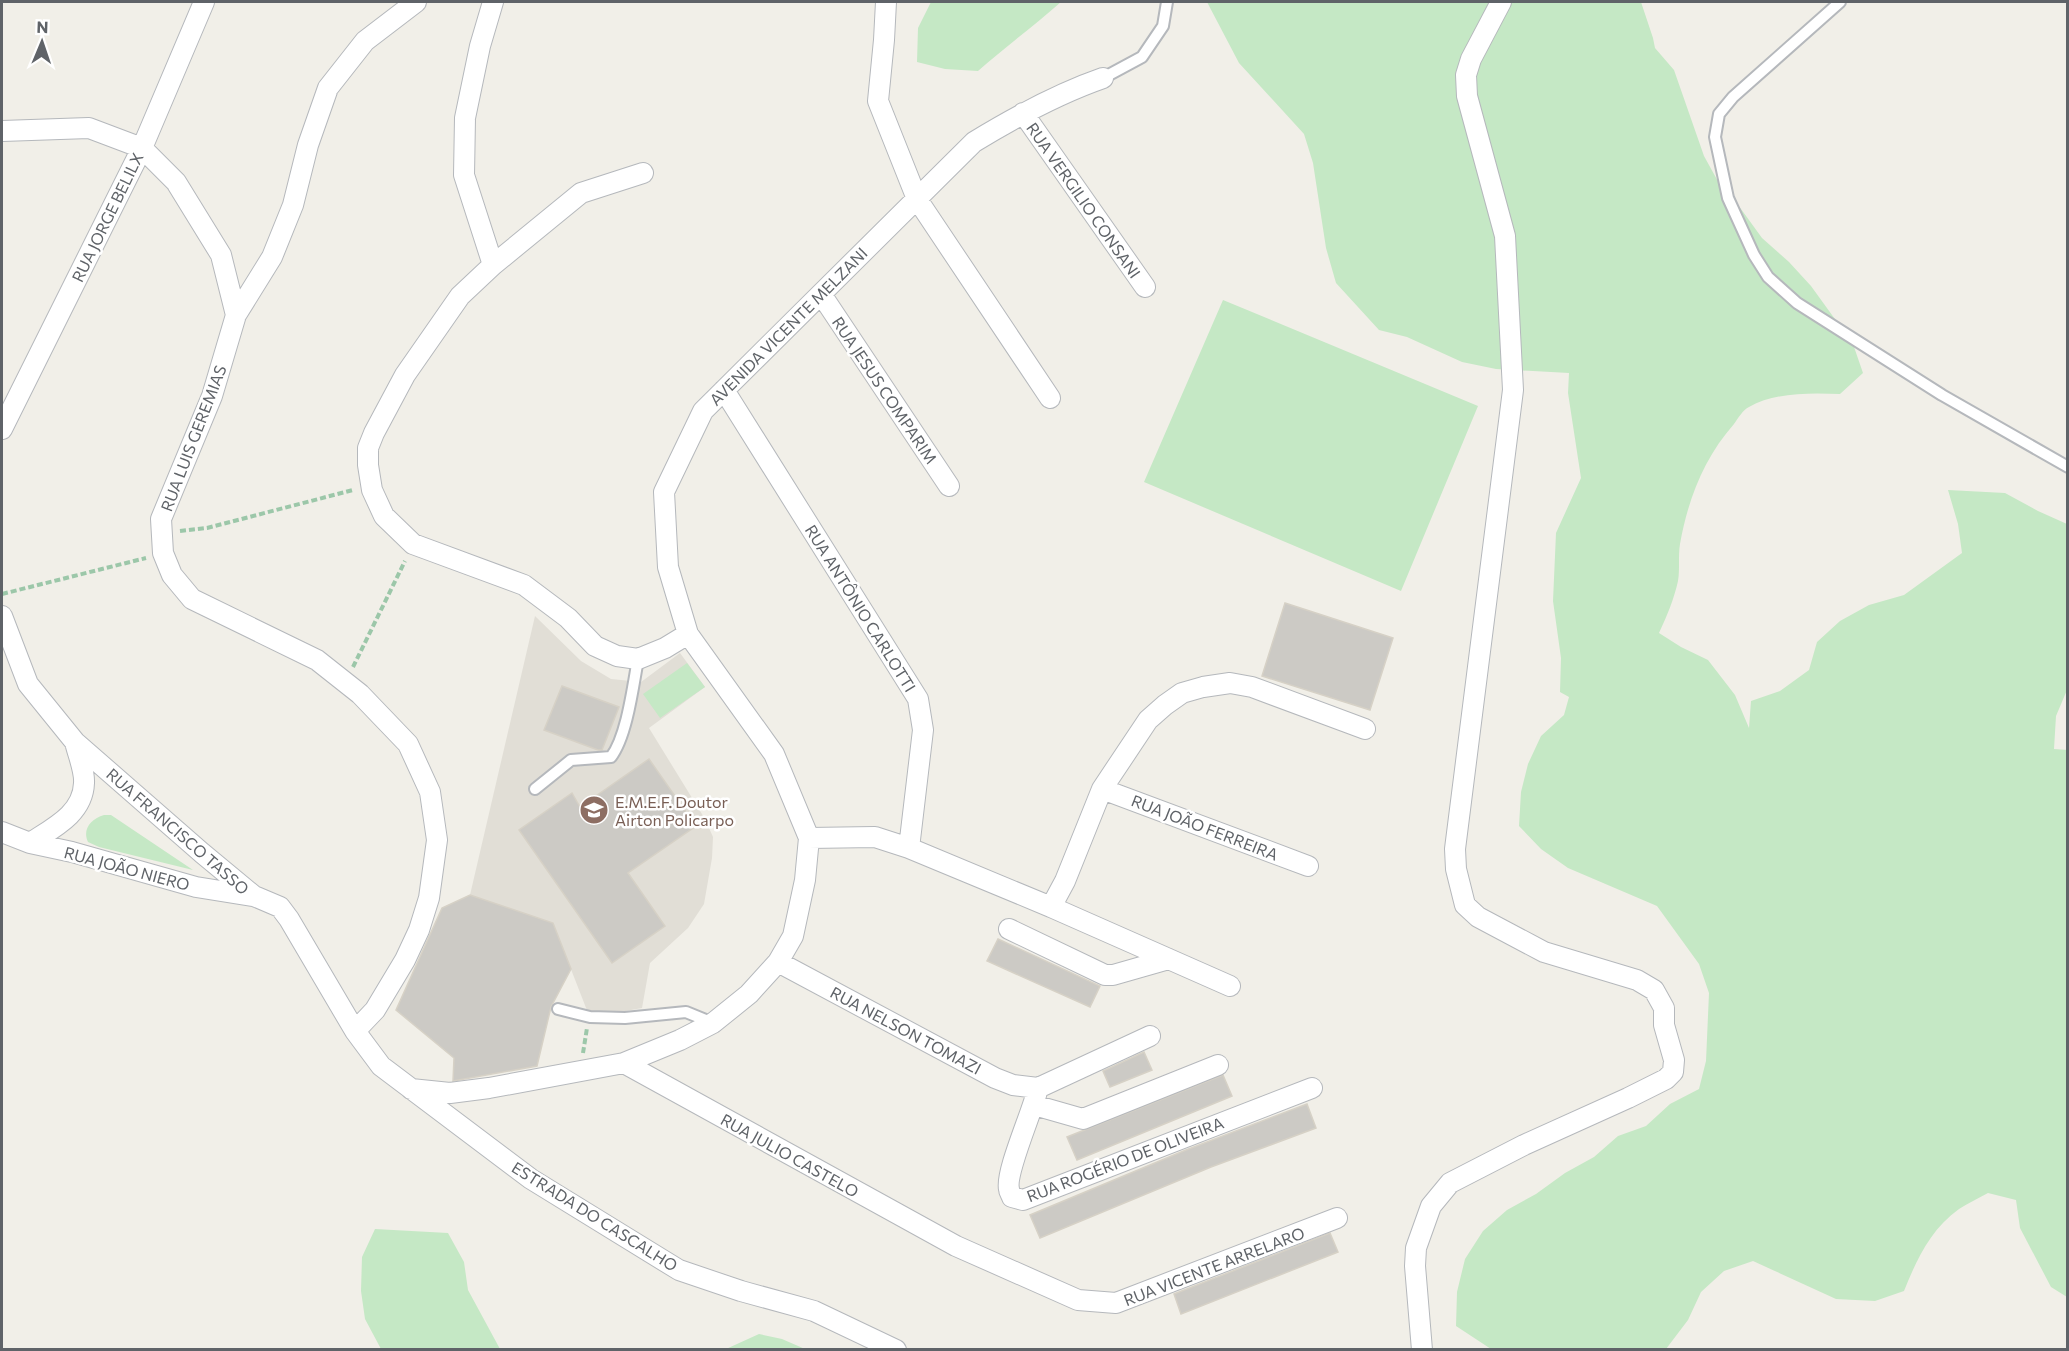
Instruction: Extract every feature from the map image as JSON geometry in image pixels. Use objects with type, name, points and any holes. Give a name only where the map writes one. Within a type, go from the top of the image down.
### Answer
[{"type":"street","name":"RUA JORGE BELILX","points":[[2,429],[142,148],[204,2]]},
{"type":"street","name":"RUA LUIS GEREMIAS","points":[[355,1031],[375,1011],[405,960],[419,930],[429,898],[437,840],[430,792],[408,744],[346,682],[316,660],[192,599],[172,575],[163,553],[161,519],[212,396],[236,315],[272,257],[293,205],[308,146],[328,88],[365,41],[416,2]]},
{"type":"street","points":[[493,2],[480,45],[465,118],[464,175],[493,265]]},
{"type":"street","points":[[886,2],[878,101],[917,199],[1050,398]]},
{"type":"street","points":[[1422,1350],[1415,1266],[1416,1248],[1431,1206],[1449,1183],[1524,1145],[1666,1079],[1673,1072],[1674,1060],[1664,1024],[1664,1008],[1654,990],[1637,980],[1544,952],[1478,917],[1465,905],[1456,869],[1455,849],[1513,398],[1504,236],[1467,96],[1466,75],[1501,2]]},
{"type":"street","name":"AVENIDA VICENTE MELZANI","points":[[411,1089],[450,1093],[624,1063],[680,1040],[713,1023],[749,994],[778,962],[793,936],[805,880],[809,838],[774,754],[688,634],[668,567],[664,492],[703,411],[974,142],[1023,113],[1103,78]]},
{"type":"street","name":"RUA VERGILIO CONSANI","points":[[1023,113],[1146,287]]},
{"type":"street","points":[[2,131],[88,128],[142,148],[176,182],[221,255],[236,315]]},
{"type":"street","points":[[643,173],[581,193],[493,265],[460,296],[405,375],[368,448],[372,485],[384,516],[413,544],[524,585],[568,618],[595,646],[617,656],[638,659],[665,648],[688,634]]},
{"type":"street","name":"RUA JESUS COMPARIM","points":[[821,294],[949,486]]},
{"type":"street","name":"RUA ANTÔNIO CARLOTTI","points":[[724,390],[918,699],[924,730],[909,848]]},
{"type":"street","name":"RUA FRANCISCO TASSO","points":[[2,616],[28,684],[75,742],[254,896],[280,908],[355,1031],[381,1066],[411,1089]]},
{"type":"street","points":[[1051,907],[1065,881],[1102,789],[1148,720],[1182,693],[1230,683],[1251,687],[1365,729]]},
{"type":"street","points":[[30,843],[69,816],[81,800],[85,782],[75,742]]},
{"type":"street","name":"RUA JOÃO FERREIRA","points":[[1102,789],[1308,866]]},
{"type":"street","name":"RUA JOÃO NIERO","points":[[2,832],[30,843],[72,852],[196,887],[254,896]]},
{"type":"street","points":[[809,838],[875,837],[909,848],[1051,907],[1230,986]]},
{"type":"street","points":[[1009,929],[1105,975],[1113,975],[1169,959]]},
{"type":"street","name":"RUA NELSON TOMAZI","points":[[778,962],[995,1078],[1083,1119],[1218,1065]]},
{"type":"street","points":[[1036,1097],[1150,1036]]},
{"type":"street","name":"RUA JULIO CASTELO","points":[[624,1063],[956,1246]]},
{"type":"street","name":"RUA ROGÉRIO DE OLIVEIRA","points":[[1036,1097],[1010,1170],[1008,1188],[1012,1197],[1023,1200],[1312,1088]]},
{"type":"street","name":"ESTRADA DO CASCALHO","points":[[411,1089],[531,1179],[679,1270],[741,1291],[814,1311],[896,1350]]},
{"type":"street","name":"RUA VICENTE ARRELARO","points":[[956,1246],[1078,1300],[1116,1303],[1337,1218]]},
{"type":"lane","points":[[1103,78],[1142,57],[1163,26],[1167,2]]},
{"type":"lane","points":[[1840,2],[1733,96],[1719,114],[1715,137],[1728,198],[1754,255],[1768,277],[1797,303],[1942,395],[2067,466]]},
{"type":"lane","points":[[535,789],[571,760],[611,757],[616,750],[628,711],[638,659]]},
{"type":"lane","points":[[558,1009],[590,1017],[625,1018],[686,1012],[713,1023]]},
{"type":"path","points":[[162,532],[207,528],[372,485]]},
{"type":"path","points":[[346,682],[413,544]]},
{"type":"path","points":[[2,594],[163,553]]},
{"type":"path","points":[[579,1071],[590,1017]]},
{"type":"shaded area","name":"E.M.E.F. Doutor Airton Policarpo","points":[[535,616],[581,661],[611,679],[641,682],[680,653],[705,687],[649,728],[705,819],[713,837],[712,858],[704,904],[688,928],[650,963],[642,1008],[620,1012],[588,1013],[553,923],[470,895]]},
{"type":"green space","points":[[931,2],[1061,2],[978,71],[945,69],[917,62],[918,28]]},
{"type":"green space","points":[[1207,2],[1641,2],[1655,48],[1674,70],[1704,156],[1720,185],[1762,238],[1811,286],[1853,344],[1863,373],[1840,394],[1782,396],[1770,398],[1747,408],[1714,451],[1693,495],[1680,544],[1678,581],[1659,633],[1708,660],[1735,695],[1749,728],[1751,701],[1780,691],[1809,670],[1817,642],[1840,621],[1869,605],[1904,595],[1962,553],[1958,524],[1948,490],[2005,493],[2067,524],[2067,690],[2056,716],[2054,749],[2068,750],[2067,1297],[2051,1287],[2020,1228],[2016,1200],[1988,1193],[1959,1209],[1940,1226],[1919,1257],[1904,1291],[1875,1301],[1836,1299],[1753,1261],[1724,1271],[1701,1292],[1688,1320],[1666,1349],[1491,1349],[1456,1326],[1457,1292],[1465,1259],[1483,1231],[1507,1210],[1594,1157],[1618,1136],[1646,1126],[1670,1104],[1699,1089],[1706,1061],[1709,993],[1699,964],[1657,906],[1568,868],[1541,849],[1519,826],[1521,792],[1528,764],[1541,736],[1564,715],[1569,697],[1560,692],[1561,658],[1553,601],[1556,533],[1581,478],[1568,393],[1569,373],[1496,369],[1462,362],[1407,337],[1379,330],[1336,283],[1326,248],[1313,163],[1304,134],[1239,63]]},
{"type":"green space","points":[[1223,300],[1478,406],[1401,591],[1144,482]]},
{"type":"green space","points":[[687,663],[705,687],[660,718],[643,694]]},
{"type":"green space","points":[[104,815],[111,815],[193,870],[99,847],[88,842],[86,833],[89,825]]},
{"type":"green space","points":[[375,1229],[448,1233],[464,1262],[468,1290],[500,1349],[381,1349],[365,1319],[361,1291],[362,1257]]},
{"type":"green space","points":[[759,1334],[782,1339],[805,1349],[726,1349]]},
{"type":"building","points":[[1285,603],[1393,638],[1370,710],[1262,676]]},
{"type":"building","points":[[562,686],[619,707],[602,750],[544,730]]},
{"type":"building","points":[[649,759],[696,826],[628,873],[665,926],[612,963],[519,830],[572,793],[580,807]]},
{"type":"building","points":[[470,895],[553,923],[571,969],[551,1007],[537,1066],[453,1081],[454,1058],[396,1010],[442,908]]},
{"type":"building","points":[[998,939],[1100,986],[1090,1007],[987,961]]},
{"type":"building","points":[[1144,1052],[1152,1070],[1110,1087],[1103,1071]]},
{"type":"building","points":[[1223,1075],[1232,1096],[1077,1160],[1067,1137]]},
{"type":"building","points":[[1307,1104],[1316,1128],[1211,1167],[1040,1238],[1030,1215],[1186,1150]]},
{"type":"building","points":[[1330,1233],[1338,1252],[1181,1314],[1174,1294]]},
{"type":"place","name":"E.M.E.F. Doutor Airton Policarpo","points":[[594,810]]}]
